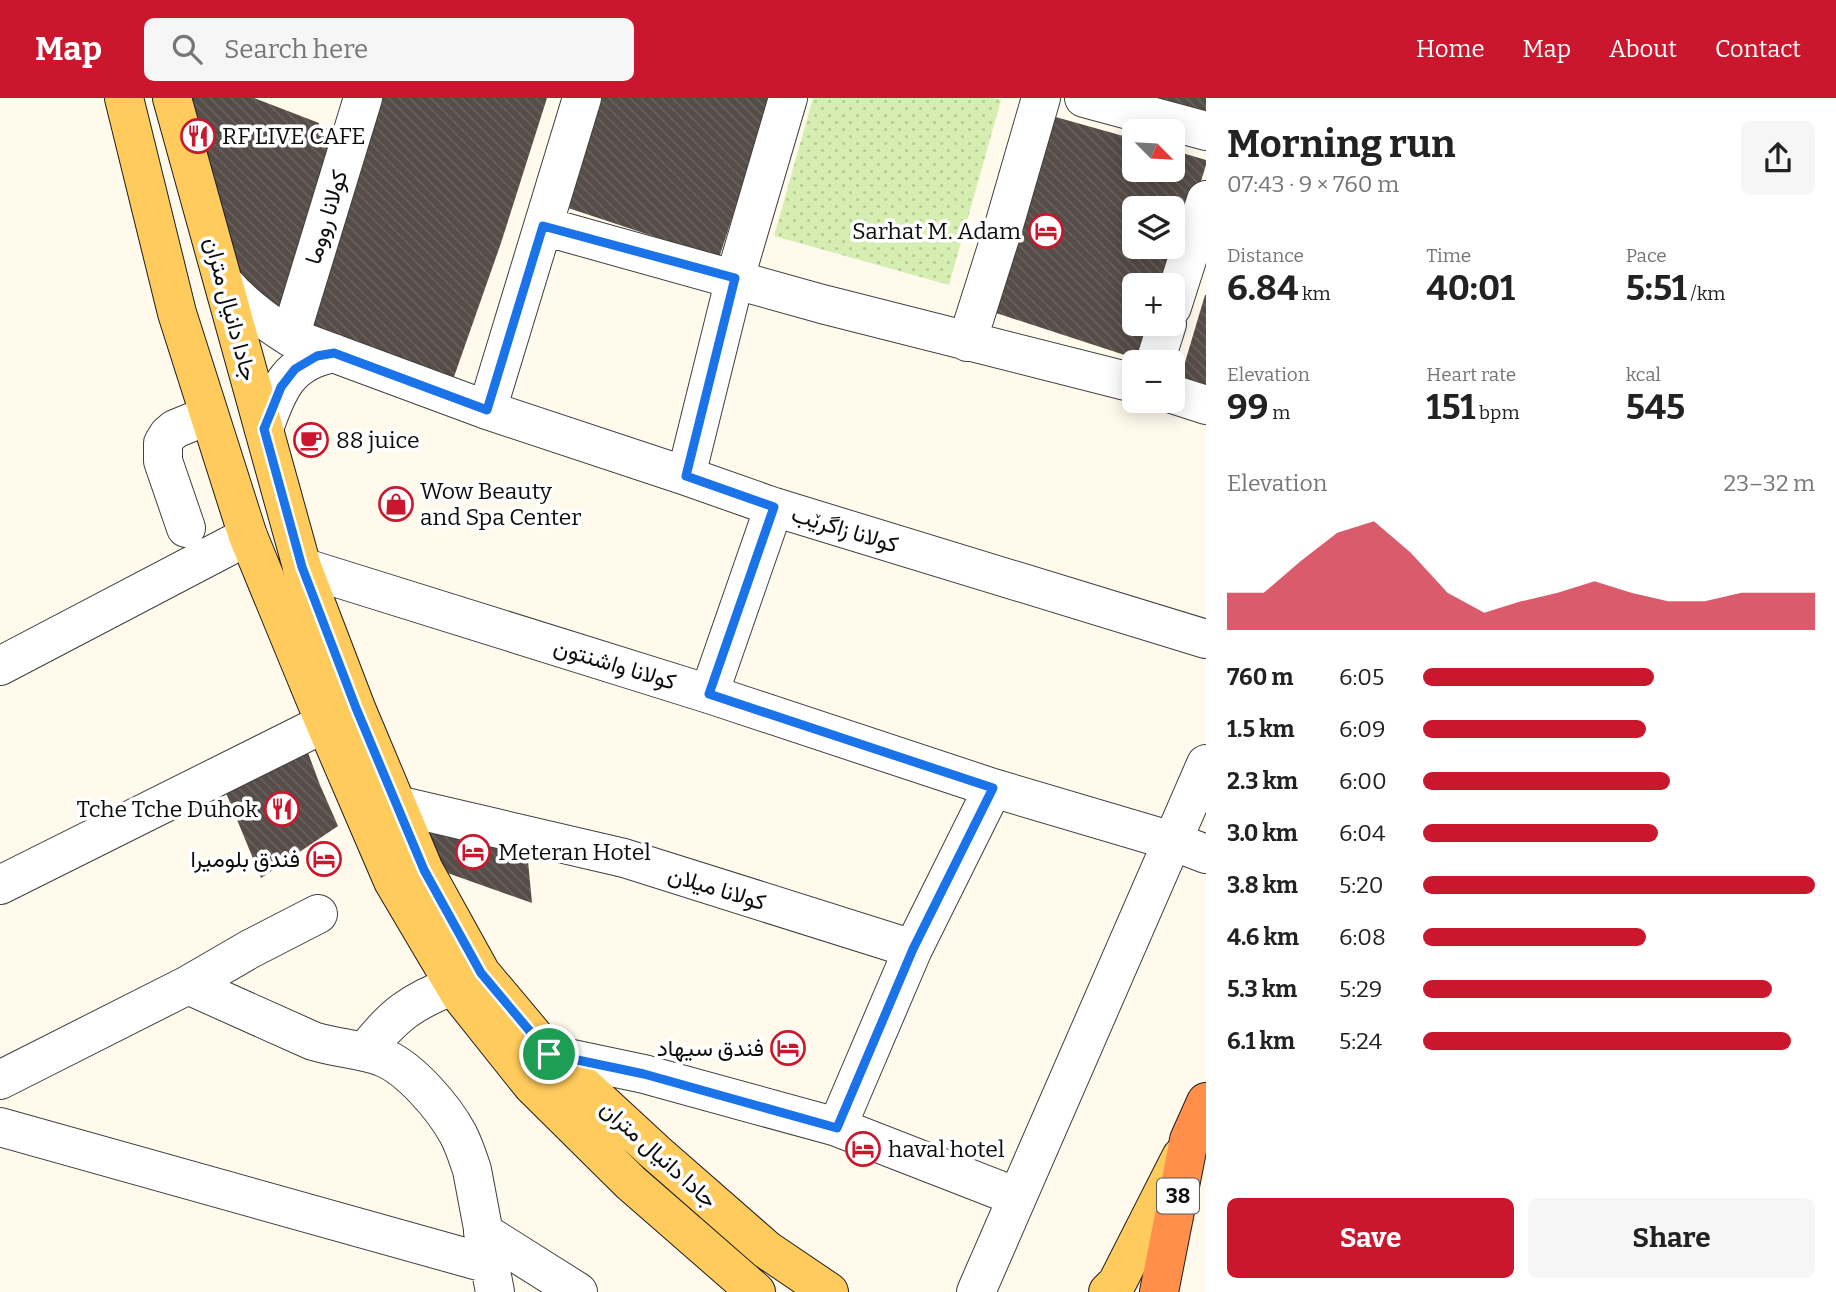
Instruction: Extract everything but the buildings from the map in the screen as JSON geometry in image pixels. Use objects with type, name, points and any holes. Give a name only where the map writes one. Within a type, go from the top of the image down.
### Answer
[{"type":"highway","name":"38","points":[[1159,1292],[1189,1140],[1206,1102]]},
{"type":"main road","name":"جادا دانيال متران","points":[[124,98],[177,313],[248,536],[393,881],[454,985],[461,996],[537,1065],[655,1152],[767,1250],[829,1292]]},
{"type":"main road","name":"جادا دانيال متران","points":[[172,98],[302,567],[356,708],[424,870],[481,973],[537,1065],[533,1085],[631,1183],[756,1292]]},
{"type":"main road","points":[[1108,1292],[1117,1283],[1189,1140]]},
{"type":"street","name":"كولانا رووما","points":[[290,337],[363,98]]},
{"type":"street","points":[[487,410],[582,98]]},
{"type":"street","points":[[686,476],[735,278],[788,98]]},
{"type":"street","points":[[967,342],[1041,98]]},
{"type":"street","points":[[1084,98],[1206,131]]},
{"type":"street","points":[[1183,273],[1206,200]]},
{"type":"street","points":[[543,226],[822,304],[1122,380]]},
{"type":"street","name":"كولانا زاگرێب","points":[[224,283],[251,309],[290,337],[487,410],[774,507],[1206,639]]},
{"type":"street","points":[[264,429],[281,387],[295,369],[317,356],[334,353]]},
{"type":"street","points":[[1185,398],[1206,405]]},
{"type":"street","points":[[186,528],[163,461],[163,443],[174,429],[209,415]]},
{"type":"street","points":[[709,694],[774,507]]},
{"type":"street","points":[[0,666],[248,536]]},
{"type":"street","name":"كولانا واشنتون","points":[[302,567],[709,694],[993,788],[1189,847]]},
{"type":"street","points":[[0,884],[325,723]]},
{"type":"street","points":[[976,1292],[1017,1197],[1189,847],[1206,764]]},
{"type":"street","points":[[837,1128],[913,949],[993,788]]},
{"type":"street","name":"كولانا ميلان","points":[[397,805],[624,858],[913,949]]},
{"type":"street","points":[[0,1080],[188,985],[318,914]]},
{"type":"street","points":[[188,985],[313,1041],[331,1047],[365,1052],[396,1063],[411,1074],[458,1134],[469,1161],[489,1263]]},
{"type":"street","points":[[365,1052],[394,1017],[412,1003],[454,985]]},
{"type":"street","points":[[537,1065],[644,1074],[837,1128],[1017,1197]]},
{"type":"street","points":[[0,1127],[489,1263],[578,1292]]},
{"type":"green space","points":[[813,98],[1001,100],[949,285],[774,236]]},
{"type":"place","name":"RF LIVE CAFE","points":[[198,136]]},
{"type":"place","name":"Sarhat M. Adam","points":[[1046,231]]},
{"type":"place","name":"88 juice","points":[[311,440]]},
{"type":"place","name":"Wow Beauty and Spa Center","points":[[396,504]]},
{"type":"place","name":"Tche Tche Duhok","points":[[282,809]]},
{"type":"place","name":"Meteran Hotel","points":[[473,852]]},
{"type":"place","name":"فندق بلوميرا","points":[[324,859]]},
{"type":"place","name":"فندق سيهاد","points":[[788,1048]]},
{"type":"place","name":"haval hotel","points":[[863,1149]]},
{"type":"route","points":[[543,226],[735,278],[686,476],[774,507],[709,694],[993,788],[913,949],[837,1128],[644,1074],[549,1054],[481,973],[424,870],[356,708],[302,567],[264,429],[281,387],[295,369],[317,356],[334,353],[487,410],[543,226]]}]
